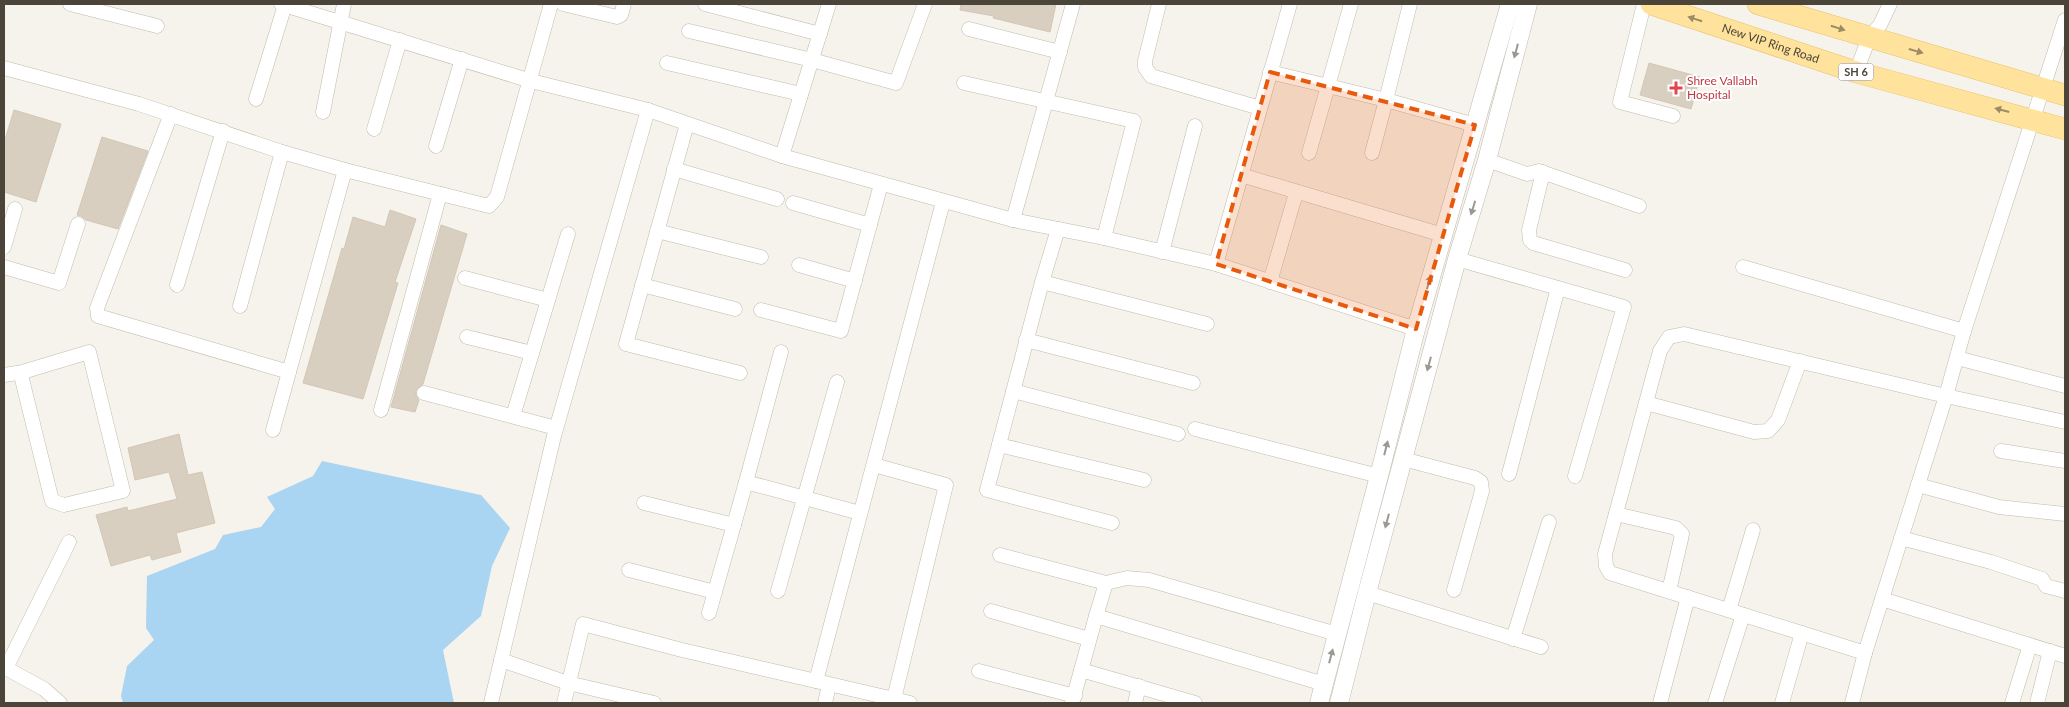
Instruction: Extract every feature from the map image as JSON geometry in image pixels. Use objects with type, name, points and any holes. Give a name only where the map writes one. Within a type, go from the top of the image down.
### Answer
[{"type":"main road","name":"New VIP Ring Road","points":[[1651,4],[1856,72],[2065,128]]},
{"type":"main road","points":[[1758,4],[1804,10],[1869,38],[2065,95]]},
{"type":"street","points":[[74,4],[157,26]]},
{"type":"street","points":[[256,99],[283,4],[531,80],[648,110],[782,156],[1013,220],[1058,228],[1216,264],[1416,329]]},
{"type":"street","points":[[323,112],[344,4]]},
{"type":"street","points":[[4,68],[139,104],[282,152],[488,206],[497,197],[551,4]]},
{"type":"street","points":[[562,4],[617,17],[621,15],[624,4]]},
{"type":"street","points":[[706,4],[820,34]]},
{"type":"street","points":[[782,156],[829,4]]},
{"type":"street","points":[[689,31],[812,60],[896,83],[925,4]]},
{"type":"street","points":[[1013,220],[1073,4]]},
{"type":"street","points":[[1159,4],[1145,61],[1145,67],[1151,76],[1260,108]]},
{"type":"street","points":[[1216,264],[1290,4]]},
{"type":"street","points":[[1309,153],[1351,4]]},
{"type":"street","points":[[1372,153],[1410,4]]},
{"type":"street","points":[[1319,703],[1416,329],[1510,4]]},
{"type":"street","points":[[1339,703],[1457,259],[1487,160],[1528,4]]},
{"type":"street","points":[[1644,4],[1620,102],[1673,116]]},
{"type":"street","points":[[1856,72],[1869,38],[1880,25],[1890,4]]},
{"type":"street","points":[[1852,703],[1865,653],[1946,396],[1964,331],[2065,20]]},
{"type":"street","points":[[969,29],[1060,52]]},
{"type":"street","points":[[374,129],[400,40]]},
{"type":"street","points":[[436,146],[462,59]]},
{"type":"street","points":[[667,62],[801,94]]},
{"type":"street","points":[[1270,72],[1386,100],[1475,125]]},
{"type":"street","points":[[964,83],[1134,121],[1104,238]]},
{"type":"street","points":[[491,703],[556,428],[648,110]]},
{"type":"street","points":[[171,114],[97,313],[98,316],[289,372]]},
{"type":"street","points":[[687,124],[626,344],[740,373]]},
{"type":"street","points":[[1162,252],[1195,126]]},
{"type":"street","points":[[177,286],[223,131]]},
{"type":"street","points":[[240,306],[282,152]]},
{"type":"street","points":[[1487,160],[1527,174],[1543,172],[1639,206]]},
{"type":"street","points":[[674,169],[776,199]]},
{"type":"street","points":[[273,430],[346,170]]},
{"type":"street","points":[[1543,172],[1529,230],[1530,240],[1533,243],[1625,270]]},
{"type":"street","points":[[1241,175],[1296,193],[1443,235]]},
{"type":"street","points":[[761,310],[841,332],[880,184]]},
{"type":"street","points":[[1270,282],[1296,193]]},
{"type":"street","points":[[381,410],[440,194]]},
{"type":"street","points":[[825,703],[823,683],[860,513],[943,202]]},
{"type":"street","points":[[793,203],[870,225]]},
{"type":"street","points":[[4,247],[16,209]]},
{"type":"street","points":[[4,267],[59,283],[78,224]]},
{"type":"street","points":[[1058,228],[1026,340],[987,490],[1112,523]]},
{"type":"street","points":[[657,231],[761,257]]},
{"type":"street","points":[[513,416],[568,234]]},
{"type":"street","points":[[1457,259],[1624,307],[1575,476]]},
{"type":"street","points":[[799,265],[855,281]]},
{"type":"street","points":[[1743,267],[1964,331]]},
{"type":"street","points":[[465,278],[548,300]]},
{"type":"street","points":[[1042,282],[1207,324]]},
{"type":"street","points":[[642,285],[735,309]]},
{"type":"street","points":[[1508,474],[1558,288]]},
{"type":"street","points":[[1865,653],[1610,573],[1606,566],[1605,554],[1660,351],[1669,337],[1684,334],[2065,422]]},
{"type":"street","points":[[467,337],[532,353]]},
{"type":"street","points":[[1026,340],[1193,383]]},
{"type":"street","points":[[4,375],[19,373],[89,352],[122,491],[64,505],[52,501],[19,373]]},
{"type":"street","points":[[709,614],[781,352]]},
{"type":"street","points":[[1957,358],[2065,386]]},
{"type":"street","points":[[1646,403],[1754,432],[1768,431],[1774,427],[1778,420],[1800,361]]},
{"type":"street","points":[[778,591],[837,382]]},
{"type":"street","points":[[1013,391],[1178,434]]},
{"type":"street","points":[[424,393],[556,428]]},
{"type":"street","points":[[1195,429],[1379,476]]},
{"type":"street","points":[[999,445],[1144,480]]},
{"type":"street","points":[[2001,451],[2065,461]]},
{"type":"street","points":[[1403,459],[1475,478],[1481,482],[1482,491],[1454,590]]},
{"type":"street","points":[[874,465],[946,485],[894,699]]},
{"type":"street","points":[[746,482],[860,513]]},
{"type":"street","points":[[1918,486],[1999,507],[2065,514]]},
{"type":"street","points":[[644,503],[734,525]]},
{"type":"street","points":[[1616,514],[1676,528],[1680,531],[1682,539],[1669,591]]},
{"type":"street","points":[[1513,639],[1549,522]]},
{"type":"street","points":[[1729,610],[1753,530]]},
{"type":"street","points":[[1901,538],[1990,562],[2042,579],[2046,586],[2065,591]]},
{"type":"street","points":[[60,703],[44,689],[5,668],[70,542]]},
{"type":"street","points":[[1000,555],[1106,583],[1127,578],[1150,580],[1337,634]]},
{"type":"street","points":[[629,570],[715,592]]},
{"type":"street","points":[[979,671],[1073,699],[1106,583]]},
{"type":"street","points":[[1367,593],[1541,647]]},
{"type":"street","points":[[1660,703],[1688,597]]},
{"type":"street","points":[[1882,599],[2065,656]]},
{"type":"street","points":[[991,611],[1089,639]]},
{"type":"street","points":[[1715,703],[1743,614]]},
{"type":"street","points":[[1096,616],[1324,684]]},
{"type":"street","points":[[564,703],[583,624],[682,650],[910,703]]},
{"type":"street","points":[[1782,703],[1802,633]]},
{"type":"street","points":[[2012,703],[2030,645]]},
{"type":"street","points":[[2037,703],[2050,651]]},
{"type":"street","points":[[501,660],[568,683],[629,700],[654,703]]},
{"type":"street","points":[[1081,670],[1195,703]]},
{"type":"street","points":[[1135,703],[1139,686]]},
{"type":"highlighted area","points":[[1270,72],[1475,125],[1416,329],[1216,264]]},
{"type":"water","points":[[322,461],[481,495],[510,528],[492,566],[481,616],[443,650],[454,703],[123,703],[121,696],[127,666],[154,640],[146,628],[147,576],[215,549],[223,535],[261,527],[275,509],[267,497],[313,476]]},
{"type":"building","points":[[961,4],[1056,4],[1050,32],[993,18],[994,16],[960,10]]},
{"type":"building","points":[[1649,63],[1700,77],[1691,109],[1640,95]]},
{"type":"building","points":[[14,110],[61,124],[36,202],[4,192],[4,143]]},
{"type":"building","points":[[102,137],[148,151],[118,229],[86,220],[77,215]]},
{"type":"building","points":[[390,210],[416,219],[395,282],[398,283],[363,399],[303,383],[342,248],[344,249],[353,217],[385,227]]},
{"type":"building","points":[[441,225],[467,234],[423,384],[416,390],[416,396],[419,400],[415,412],[391,407]]},
{"type":"building","points":[[179,434],[188,475],[202,472],[215,523],[176,533],[181,552],[152,560],[150,555],[111,566],[96,515],[127,507],[128,511],[177,499],[169,472],[135,480],[128,448]]},
{"type":"place","name":"Shree Vallabh Hospital","points":[[1676,88]]}]
